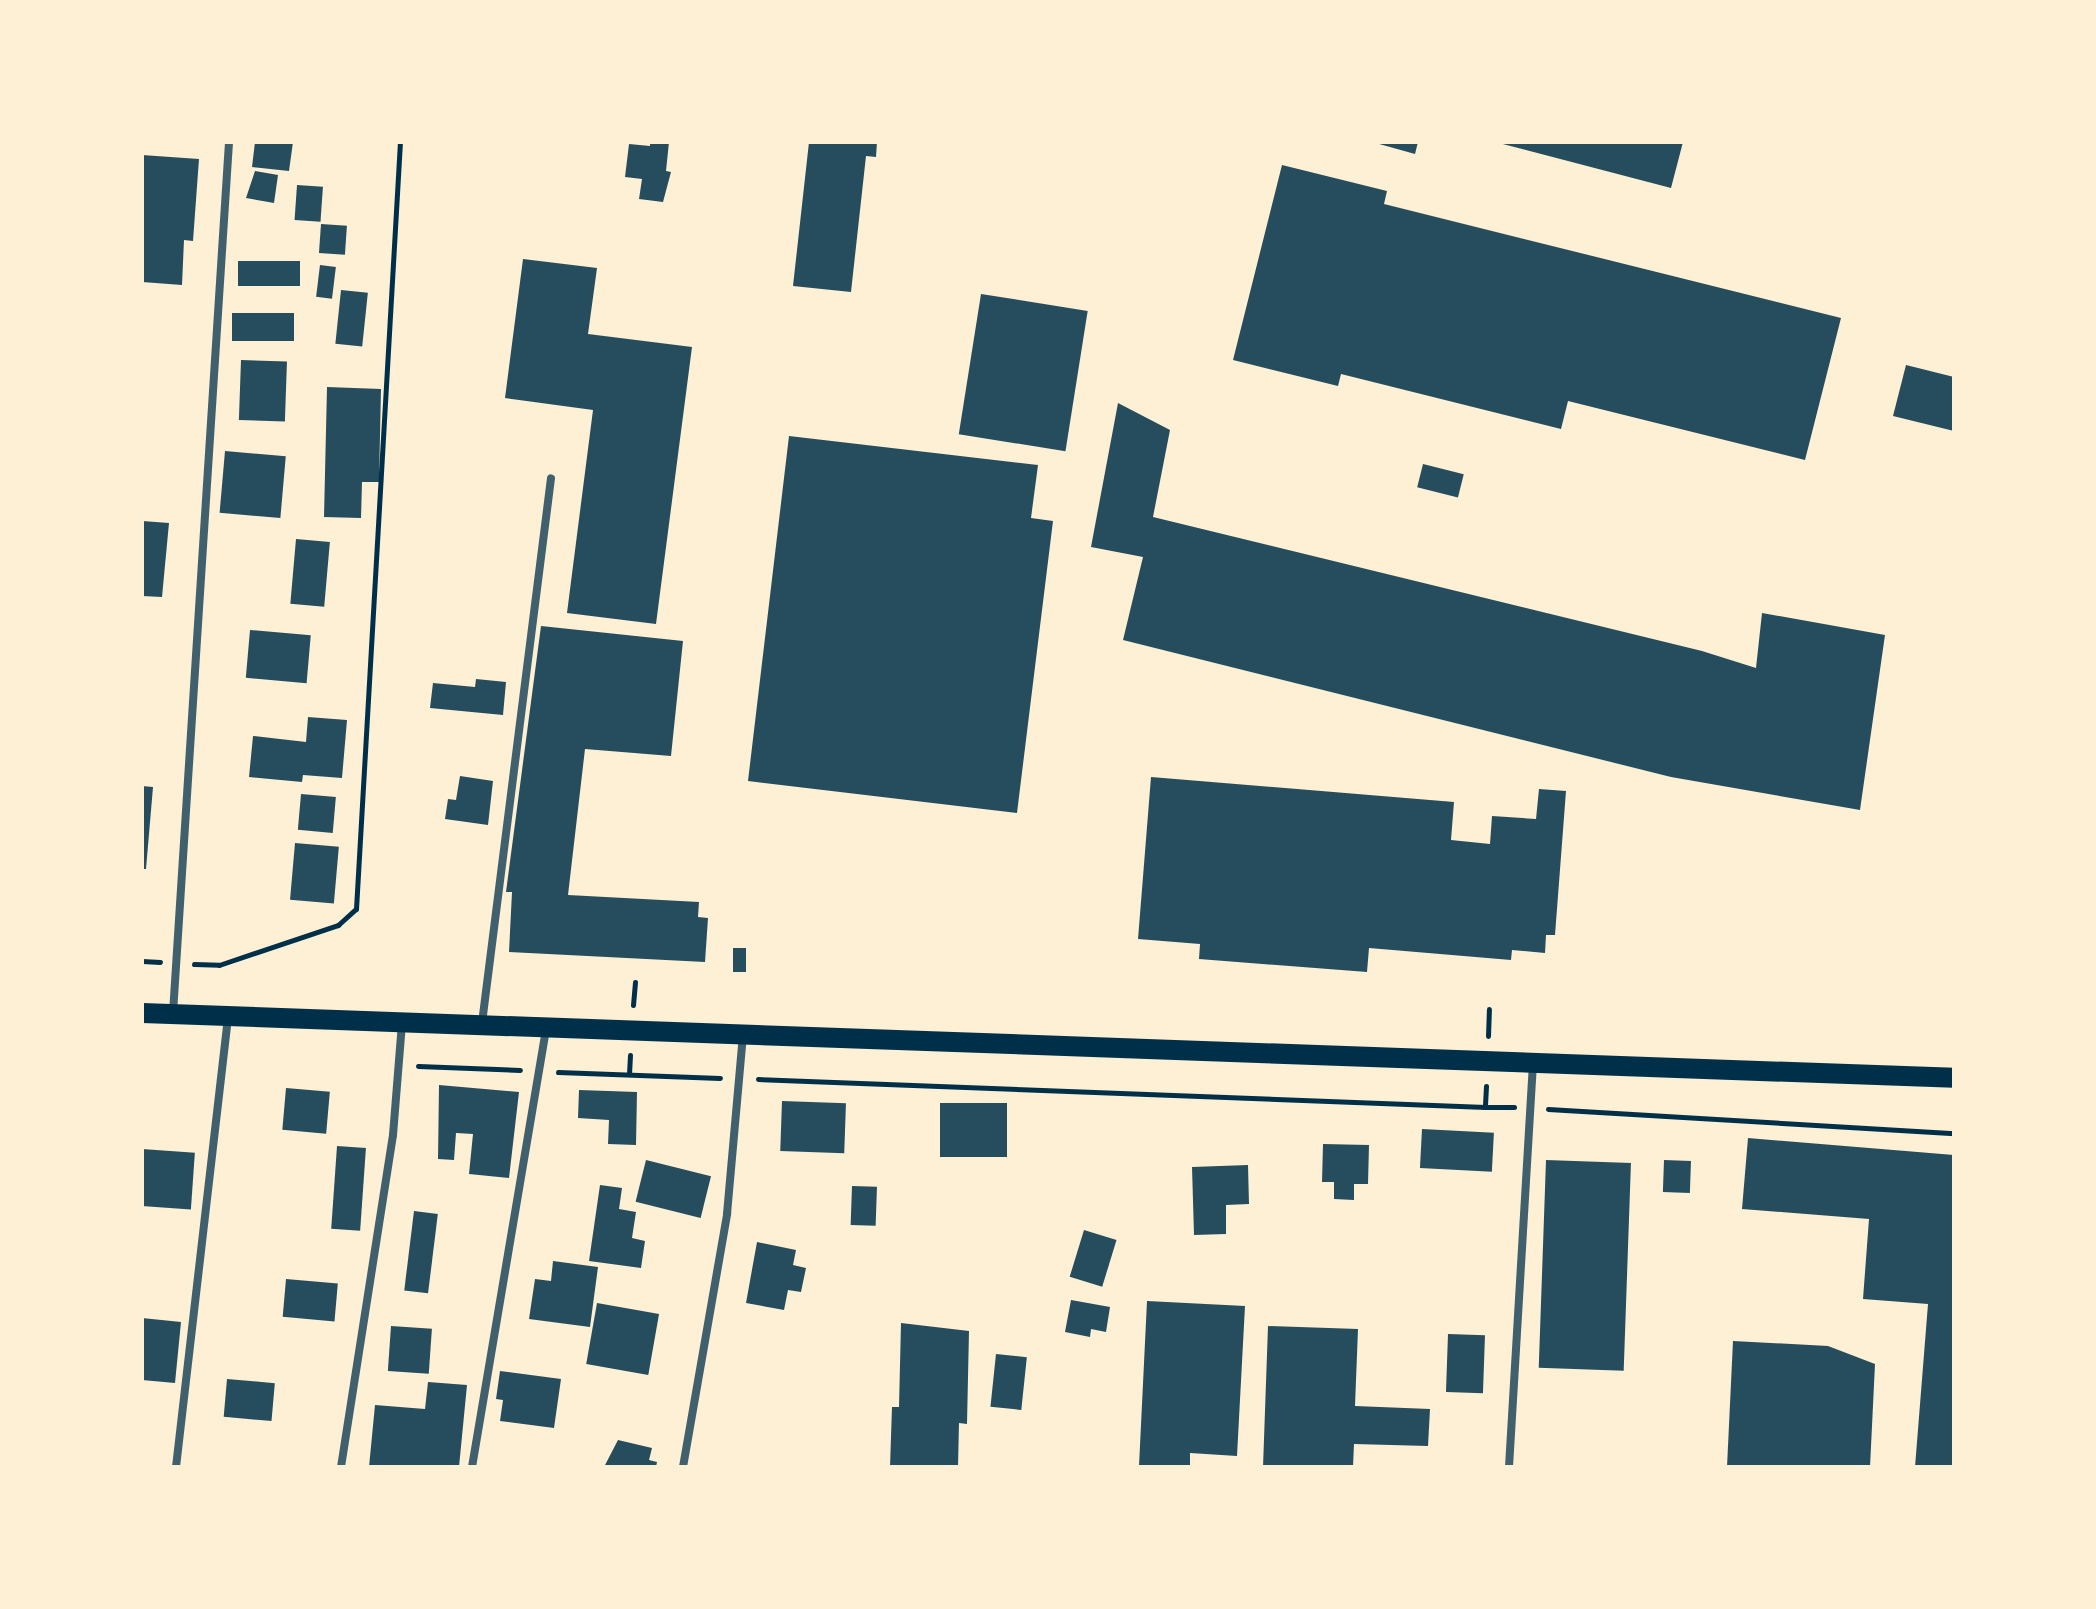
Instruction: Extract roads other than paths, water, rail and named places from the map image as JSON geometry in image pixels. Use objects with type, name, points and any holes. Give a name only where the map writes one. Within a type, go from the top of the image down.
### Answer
[{"type":"main road","points":[[142,1013],[743,1031],[1954,1078]]},
{"type":"street","points":[[173,1014],[229,142]]},
{"type":"street","points":[[482,1023],[551,478]]},
{"type":"street","points":[[176,1467],[228,1016]]},
{"type":"street","points":[[341,1467],[393,1135],[402,1021]]},
{"type":"street","points":[[472,1467],[547,1025]]},
{"type":"street","points":[[683,1467],[727,1214],[743,1031]]},
{"type":"street","points":[[1509,1467],[1533,1062]]}]
